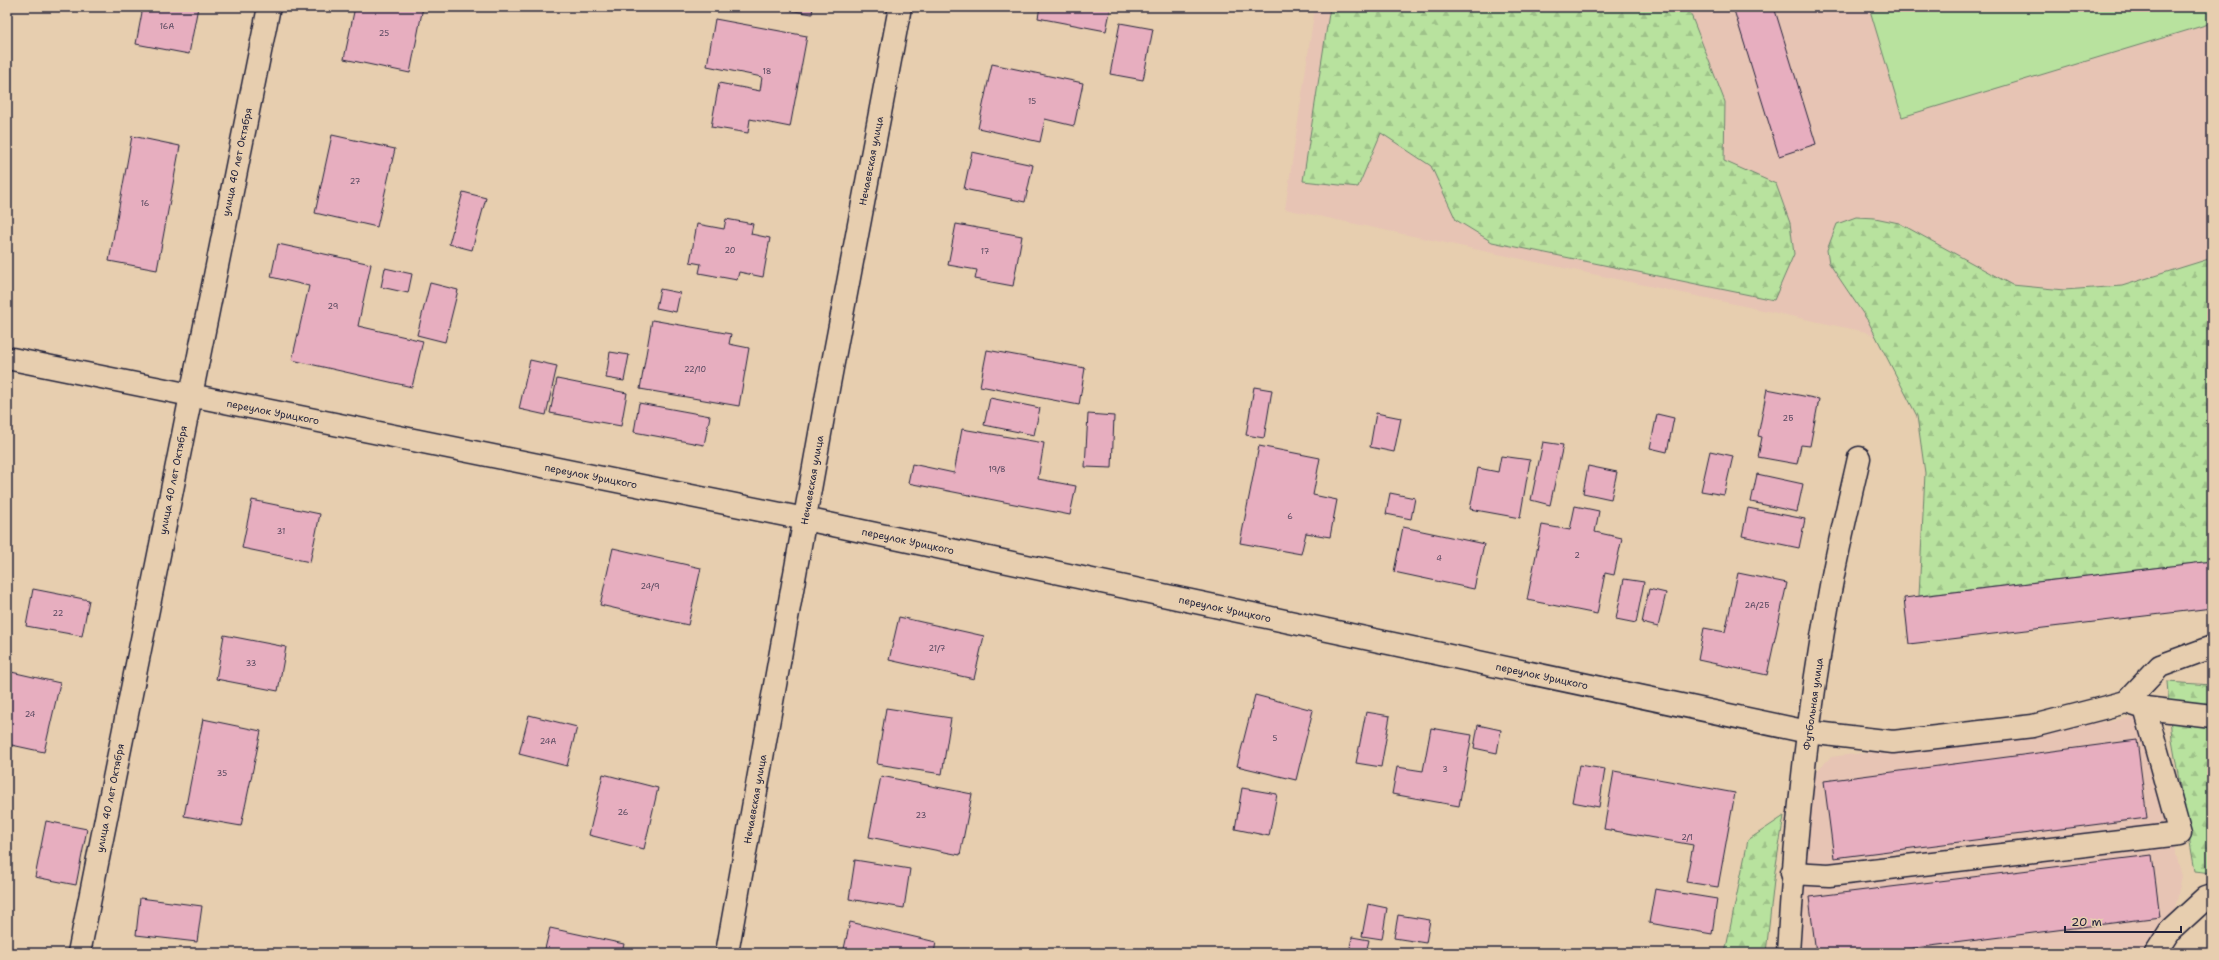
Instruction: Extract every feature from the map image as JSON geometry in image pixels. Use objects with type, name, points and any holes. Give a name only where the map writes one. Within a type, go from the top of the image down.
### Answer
[{"type":"street","name":"улица 40 лет Октября","points":[[79,953],[269,7]]},
{"type":"street","name":"Нечаевская улица","points":[[727,953],[805,519],[900,7]]},
{"type":"street","name":"переулок Урицкого","points":[[7,358],[805,519],[1808,732],[1893,742],[2033,726],[2136,705]]},
{"type":"street","name":"Футбольная улица","points":[[1788,953],[1792,874],[1808,732],[1830,591],[1859,458]]},
{"type":"street","points":[[2136,705],[2160,666],[2212,647]]},
{"type":"street","points":[[2136,705],[2212,716]]},
{"type":"street","points":[[1792,874],[1829,875],[2180,834],[2136,705]]},
{"type":"street","points":[[2156,953],[2170,931],[2206,898],[2212,896]]},
{"type":"shaded area","points":[[1315,7],[2212,7],[2212,390],[2123,457],[1866,332],[1285,209]]},
{"type":"shaded area","points":[[2138,717],[2182,876],[2175,908],[2141,953],[1797,953],[1810,777],[1831,757]]},
{"type":"green space","points":[[1330,7],[1688,7],[1725,102],[1724,161],[1776,184],[1790,223],[1794,254],[1774,300],[1492,242],[1456,220],[1431,166],[1381,133],[1358,187],[1303,181]]},
{"type":"green space","points":[[1869,7],[2212,7],[2212,23],[1902,117]]},
{"type":"green space","points":[[1856,217],[1875,218],[1899,223],[2012,285],[2064,290],[2122,286],[2212,258],[2212,561],[1919,596],[1925,473],[1917,416],[1868,321],[1829,263],[1827,250],[1837,224]]},
{"type":"green space","points":[[2167,682],[2212,685],[2212,873],[2195,871],[2172,740]]},
{"type":"green space","points":[[1784,816],[1775,871],[1766,953],[1725,953],[1748,840]]},
{"type":"building","points":[[143,7],[198,7],[189,54],[136,44]]},
{"type":"building","points":[[355,7],[423,7],[410,73],[344,59]]},
{"type":"building","points":[[771,7],[813,7],[812,14]]},
{"type":"building","points":[[1040,7],[1111,7],[1106,31],[1038,18]]},
{"type":"building","points":[[1733,7],[1774,7],[1816,144],[1779,156]]},
{"type":"building","points":[[715,19],[807,36],[790,127],[750,119],[748,133],[711,127],[719,83],[760,91],[762,77],[707,66]]},
{"type":"building","points":[[1120,23],[1153,29],[1143,80],[1110,74]]},
{"type":"building","points":[[992,64],[1083,83],[1074,126],[1045,119],[1040,142],[978,128]]},
{"type":"building","points":[[332,135],[395,149],[377,227],[315,213]]},
{"type":"building","points":[[132,136],[180,146],[157,270],[109,261]]},
{"type":"building","points":[[972,152],[1033,165],[1025,202],[964,189]]},
{"type":"building","points":[[463,192],[486,198],[472,250],[449,244]]},
{"type":"building","points":[[726,219],[753,224],[751,234],[770,238],[763,277],[739,272],[737,280],[699,273],[701,264],[690,262],[697,224],[724,229]]},
{"type":"building","points":[[956,224],[1022,236],[1013,286],[975,279],[977,270],[948,265]]},
{"type":"building","points":[[278,244],[371,264],[358,326],[423,341],[412,387],[292,360],[309,286],[271,277]]},
{"type":"building","points":[[385,268],[412,274],[408,293],[381,287]]},
{"type":"building","points":[[430,283],[458,290],[445,342],[417,335]]},
{"type":"building","points":[[660,289],[680,293],[676,312],[656,308]]},
{"type":"building","points":[[652,320],[731,334],[729,344],[749,348],[739,406],[640,389]]},
{"type":"building","points":[[987,350],[1085,368],[1079,405],[980,386]]},
{"type":"building","points":[[610,352],[629,355],[624,381],[606,378]]},
{"type":"building","points":[[530,360],[557,366],[546,415],[519,409]]},
{"type":"building","points":[[557,379],[627,393],[621,426],[550,413]]},
{"type":"building","points":[[1254,387],[1272,390],[1264,438],[1246,435]]},
{"type":"building","points":[[1767,389],[1819,399],[1810,446],[1801,445],[1797,464],[1758,457],[1762,437],[1758,436]]},
{"type":"building","points":[[990,398],[1040,408],[1034,435],[984,425]]},
{"type":"building","points":[[639,403],[710,416],[704,445],[634,432]]},
{"type":"building","points":[[1376,413],[1401,418],[1394,452],[1370,447]]},
{"type":"building","points":[[1088,414],[1114,416],[1112,468],[1085,467]]},
{"type":"building","points":[[1657,414],[1674,418],[1667,452],[1650,448]]},
{"type":"building","points":[[962,429],[1044,443],[1038,479],[1076,486],[1070,515],[908,483],[912,464],[954,473]]},
{"type":"building","points":[[1543,442],[1563,445],[1550,505],[1531,500]]},
{"type":"building","points":[[1259,446],[1320,458],[1313,495],[1337,500],[1330,537],[1306,533],[1301,554],[1240,543]]},
{"type":"building","points":[[1710,451],[1733,456],[1724,495],[1701,491]]},
{"type":"building","points":[[1501,456],[1530,460],[1520,518],[1470,509],[1478,468],[1498,472]]},
{"type":"building","points":[[1588,466],[1617,472],[1611,499],[1583,493]]},
{"type":"building","points":[[1757,474],[1803,484],[1797,512],[1751,502]]},
{"type":"building","points":[[1390,493],[1415,498],[1411,519],[1386,514]]},
{"type":"building","points":[[252,500],[320,514],[310,562],[242,548]]},
{"type":"building","points":[[1575,506],[1599,511],[1595,532],[1622,538],[1614,575],[1605,573],[1597,614],[1527,600],[1542,525],[1570,530]]},
{"type":"building","points":[[1748,508],[1805,519],[1799,548],[1742,536]]},
{"type":"building","points":[[1403,527],[1484,544],[1474,589],[1394,572]]},
{"type":"building","points":[[613,548],[701,568],[688,625],[600,605]]},
{"type":"building","points":[[2212,561],[2212,608],[1909,644],[1904,598]]},
{"type":"building","points":[[1738,573],[1787,583],[1767,675],[1698,660],[1704,628],[1725,632]]},
{"type":"building","points":[[1624,579],[1644,582],[1636,623],[1616,619]]},
{"type":"building","points":[[33,589],[89,600],[82,636],[26,626]]},
{"type":"building","points":[[1649,589],[1666,593],[1658,627],[1642,623]]},
{"type":"building","points":[[899,617],[984,636],[974,679],[889,660]]},
{"type":"building","points":[[224,635],[286,647],[278,691],[216,679]]},
{"type":"building","points":[[7,671],[60,683],[44,752],[7,744]]},
{"type":"building","points":[[1255,695],[1313,710],[1296,780],[1237,766]]},
{"type":"building","points":[[886,708],[951,718],[942,774],[877,764]]},
{"type":"building","points":[[1366,712],[1390,716],[1381,767],[1356,763]]},
{"type":"building","points":[[529,715],[577,727],[567,766],[519,754]]},
{"type":"building","points":[[203,719],[261,731],[241,826],[184,816]]},
{"type":"building","points":[[1478,725],[1501,730],[1497,753],[1474,748]]},
{"type":"building","points":[[1431,728],[1472,735],[1459,806],[1392,794],[1397,767],[1423,771]]},
{"type":"building","points":[[2137,740],[2147,818],[1834,858],[1824,781]]},
{"type":"building","points":[[1579,765],[1605,769],[1599,807],[1572,802]]},
{"type":"building","points":[[1614,771],[1735,793],[1718,887],[1686,882],[1693,845],[1604,829]]},
{"type":"building","points":[[603,774],[658,788],[644,849],[589,835]]},
{"type":"building","points":[[881,776],[972,794],[960,855],[869,837]]},
{"type":"building","points":[[1242,788],[1277,794],[1269,836],[1235,829]]},
{"type":"building","points":[[46,821],[87,829],[76,885],[35,877]]},
{"type":"building","points":[[2152,855],[2160,917],[1875,953],[1816,953],[1809,897]]},
{"type":"building","points":[[855,860],[910,869],[904,908],[849,899]]},
{"type":"building","points":[[1655,889],[1717,899],[1712,934],[1649,923]]},
{"type":"building","points":[[140,898],[202,906],[197,942],[136,935]]},
{"type":"building","points":[[1368,904],[1387,908],[1382,939],[1362,936]]},
{"type":"building","points":[[1398,915],[1430,920],[1426,943],[1394,938]]},
{"type":"building","points":[[850,922],[936,942],[934,953],[843,953]]},
{"type":"building","points":[[550,928],[624,944],[622,953],[544,953]]},
{"type":"building","points":[[1352,937],[1369,940],[1366,953],[1349,953]]}]
